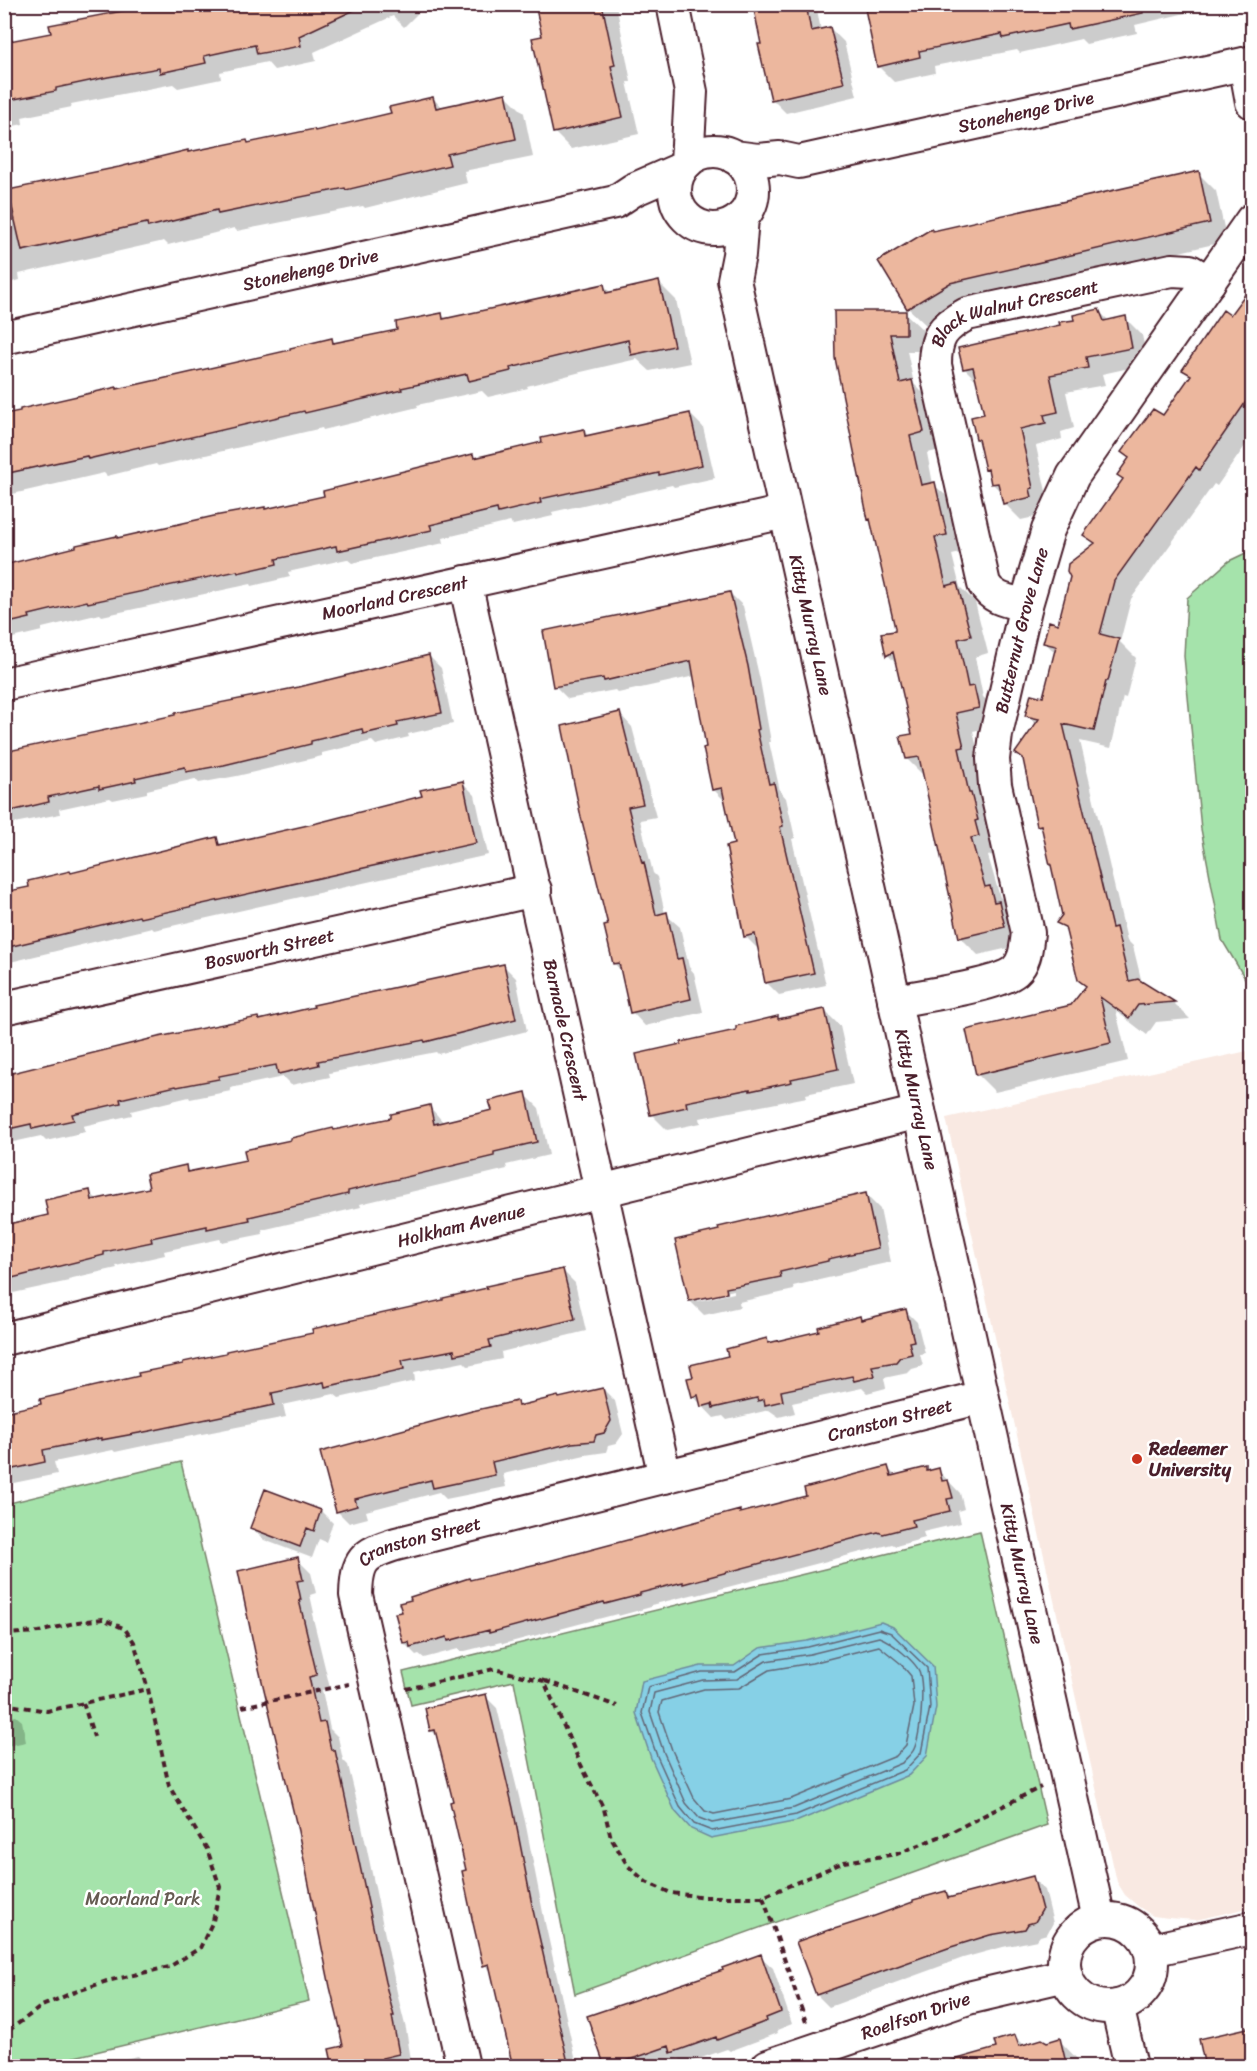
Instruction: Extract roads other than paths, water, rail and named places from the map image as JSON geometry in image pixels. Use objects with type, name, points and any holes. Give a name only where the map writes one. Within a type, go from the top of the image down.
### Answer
[{"type":"street","points":[[673,4],[691,92],[684,166],[675,190],[677,201],[682,211],[694,222],[710,228],[721,228],[732,224],[746,211],[753,195],[753,184],[743,164],[728,154],[710,151],[698,155],[684,166]]},
{"type":"street","points":[[1249,63],[1252,102]]},
{"type":"street","name":"Stonehenge Drive","points":[[728,154],[758,160],[780,158],[799,162],[1249,63]]},
{"type":"street","points":[[691,92],[728,154]]},
{"type":"street","name":"Stonehenge Drive","points":[[746,211],[766,188],[786,176],[799,162]]},
{"type":"street","name":"Stonehenge Drive","points":[[4,338],[615,202],[633,190],[684,166]]},
{"type":"street","name":"Stonehenge Drive","points":[[615,202],[664,210],[694,222]]},
{"type":"street","name":"Kitty Murray Lane","points":[[746,211],[734,280],[1099,1919]]},
{"type":"street","name":"Butternut Grove Lane","points":[[894,1001],[1000,980],[1016,970],[1026,954],[1028,933],[996,785],[993,759],[996,734],[1026,605],[1048,530],[1073,476],[1252,220]]},
{"type":"street","name":"Kitty Murray Lane","points":[[694,222],[710,240],[717,258],[734,280]]},
{"type":"street","name":"Black Walnut Crescent","points":[[1026,605],[998,598],[989,593],[984,584],[935,365],[935,348],[940,335],[951,322],[967,314],[1172,270],[1190,271],[1209,282]]},
{"type":"street","name":"Moorland Crescent","points":[[4,684],[785,512]]},
{"type":"street","name":"Barnacle Crescent","points":[[465,582],[665,1477]]},
{"type":"street","name":"Bosworth Street","points":[[4,1008],[535,890]]},
{"type":"street","name":"Holkham Avenue","points":[[4,1339],[919,1112]]},
{"type":"street","name":"Cranston Street","points":[[463,2067],[356,1595],[356,1578],[362,1561],[376,1550],[396,1544],[982,1397]]},
{"type":"street","points":[[1099,1919],[1119,1920],[1137,1928],[1151,1950],[1153,1965],[1142,1992],[1131,2001],[1117,2006],[1104,2007],[1091,2003],[1075,1992],[1066,1975],[1064,1960],[1067,1946],[1074,1934],[1099,1919]]},
{"type":"street","points":[[1151,1950],[1252,1928]]},
{"type":"street","name":"Roelfson Drive","points":[[768,2067],[841,2054],[968,1998],[1066,1975]]},
{"type":"street","points":[[1117,2006],[1131,2067]]},
{"type":"water","points":[[881,1622],[893,1627],[933,1666],[936,1707],[927,1756],[909,1775],[798,1821],[711,1838],[691,1829],[675,1811],[651,1758],[636,1713],[642,1681],[701,1666],[734,1666],[760,1648],[807,1641]]},
{"type":"place","name":"Redeemer University","points":[[1137,1459]]},
{"type":"park label","name":"Moorland Park","points":[[143,1899]]}]
